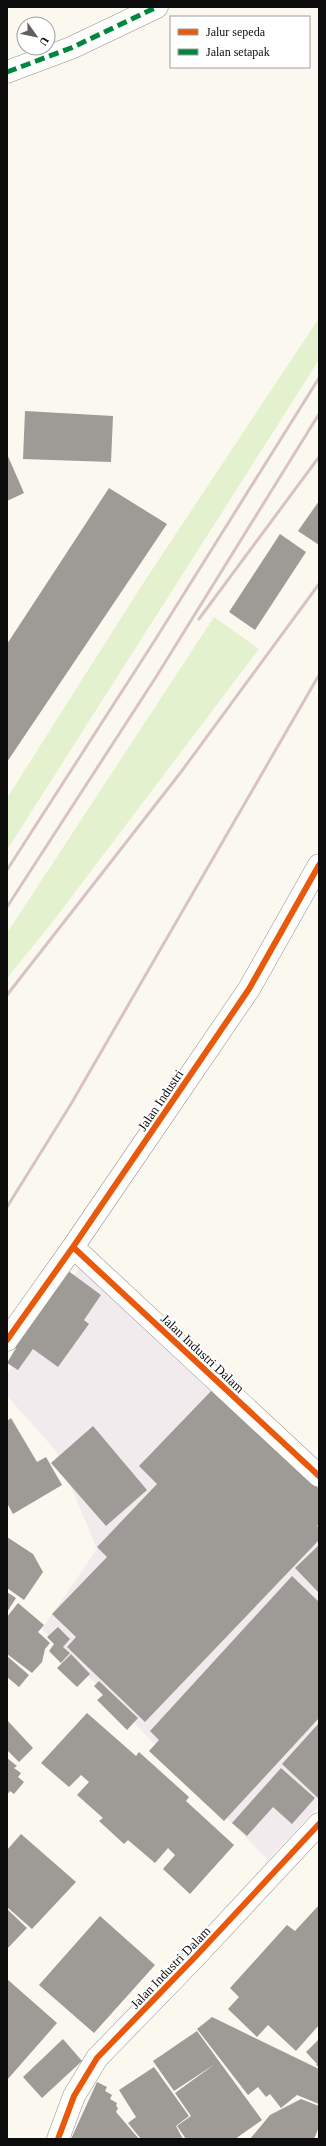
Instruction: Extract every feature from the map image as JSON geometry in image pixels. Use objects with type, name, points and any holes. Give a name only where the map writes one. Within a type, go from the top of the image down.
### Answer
[{"type":"street","points":[[7,72],[71,48],[157,7]]},
{"type":"street","name":"Jalan Industri","points":[[7,1340],[73,1247],[249,989],[319,865]]},
{"type":"street","name":"Jalan Industri Dalam","points":[[73,1247],[319,1476]]},
{"type":"street","name":"Jalan Industri Dalam","points":[[58,2139],[74,2096],[97,2058],[190,1963],[319,1824]]},
{"type":"shaded area","points":[[81,1265],[319,1491],[319,1806],[268,1860],[42,1629],[97,1549],[56,1451],[7,1396],[7,1374]]},
{"type":"green space","points":[[319,318],[319,360],[7,850],[7,798],[142,585]]},
{"type":"green space","points":[[214,617],[259,649],[51,924],[7,978],[7,933]]},
{"type":"building","points":[[25,411],[113,416],[111,462],[23,459]]},
{"type":"building","points":[[7,454],[24,493],[7,501]]},
{"type":"building","points":[[109,488],[167,524],[7,762],[7,644]]},
{"type":"building","points":[[319,501],[319,545],[298,531]]},
{"type":"building","points":[[280,534],[306,552],[255,630],[229,612]]},
{"type":"building","points":[[67,1270],[101,1295],[84,1320],[89,1324],[58,1367],[33,1349],[18,1370],[7,1363],[16,1348],[12,1345]]},
{"type":"building","points":[[214,1388],[319,1489],[319,1524],[317,1526],[319,1528],[319,1540],[145,1722],[67,1647],[76,1637],[52,1614],[107,1557],[97,1547],[157,1484],[139,1466]]},
{"type":"building","points":[[11,1418],[37,1462],[46,1457],[62,1485],[13,1514],[7,1503],[7,1421]]},
{"type":"building","points":[[93,1426],[147,1490],[106,1526],[51,1463]]},
{"type":"building","points":[[7,1537],[33,1554],[43,1572],[24,1600],[7,1588]]},
{"type":"building","points":[[319,1545],[319,1593],[295,1568]]},
{"type":"building","points":[[292,1576],[319,1602],[319,1718],[224,1821],[149,1751],[159,1740],[150,1731]]},
{"type":"building","points":[[7,1592],[16,1598],[7,1612]]},
{"type":"building","points":[[18,1603],[44,1625],[38,1632],[50,1643],[45,1649],[42,1662],[32,1673],[7,1654],[7,1617]]},
{"type":"building","points":[[58,1627],[70,1639],[63,1647],[70,1653],[61,1663],[49,1651],[54,1644],[47,1637]]},
{"type":"building","points":[[71,1654],[90,1674],[77,1687],[57,1668]]},
{"type":"building","points":[[7,1656],[29,1675],[19,1687],[7,1677]]},
{"type":"building","points":[[99,1681],[138,1718],[127,1730],[97,1700],[103,1695],[94,1686]]},
{"type":"building","points":[[87,1713],[136,1756],[139,1752],[189,1797],[186,1801],[234,1845],[190,1894],[163,1869],[175,1855],[168,1848],[155,1863],[128,1840],[124,1844],[99,1821],[103,1818],[77,1795],[89,1782],[81,1775],[69,1787],[41,1763]]},
{"type":"building","points":[[7,1720],[33,1748],[19,1762],[7,1750]]},
{"type":"building","points":[[319,1723],[319,1799],[282,1764]]},
{"type":"building","points":[[7,1758],[17,1766],[14,1768],[21,1773],[18,1777],[24,1782],[14,1794],[10,1791],[7,1795]]},
{"type":"building","points":[[281,1768],[315,1798],[292,1824],[273,1807],[247,1836],[232,1823]]},
{"type":"building","points":[[21,1834],[76,1882],[32,1929],[7,1907],[7,1850]]},
{"type":"building","points":[[319,1905],[319,2025],[296,2051],[268,2025],[257,2037],[228,2009],[239,1997],[230,1988],[287,1925],[295,1931]]},
{"type":"building","points":[[7,1909],[27,1928],[7,1949]]},
{"type":"building","points":[[100,1916],[155,1965],[94,2033],[39,1985]]},
{"type":"building","points":[[7,1979],[57,2023],[7,2080]]},
{"type":"building","points":[[212,2017],[319,2069],[319,2104],[297,2095],[281,2108],[270,2094],[266,2097],[258,2087],[248,2095],[197,2029]]},
{"type":"building","points":[[197,2031],[262,2120],[235,2139],[186,2139],[177,2126],[191,2116],[175,2093],[215,2064],[174,2091],[153,2061]]},
{"type":"building","points":[[63,2039],[82,2061],[42,2098],[23,2077]]},
{"type":"building","points":[[319,2039],[319,2067],[306,2052]]},
{"type":"building","points":[[154,2067],[189,2116],[176,2126],[183,2139],[141,2139],[128,2123],[136,2117],[119,2090]]},
{"type":"building","points":[[97,2082],[107,2087],[105,2091],[112,2095],[110,2099],[117,2103],[116,2106],[118,2108],[116,2112],[139,2139],[71,2139]]},
{"type":"building","points":[[301,2099],[319,2106],[319,2127],[314,2139],[250,2139],[270,2115]]},
{"type":"railway","points":[[7,870],[155,640],[319,378]]},
{"type":"railway","points":[[7,907],[156,677],[319,414]]},
{"type":"railway","points":[[199,619],[319,457]]},
{"type":"railway","points":[[7,995],[181,772],[319,584]]},
{"type":"railway","points":[[7,1207],[71,1104],[319,675]]},
{"type":"marked path","points":[[7,72],[71,48],[157,7]]},
{"type":"cycle path","points":[[7,1340],[73,1247],[249,989],[319,865]]},
{"type":"cycle path","points":[[73,1247],[319,1476]]},
{"type":"cycle path","points":[[58,2139],[74,2096],[97,2058],[195,1957],[319,1824]]}]
